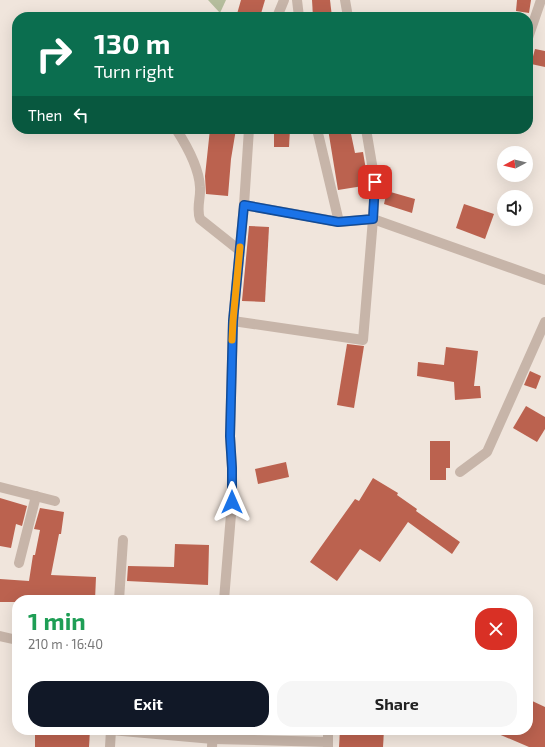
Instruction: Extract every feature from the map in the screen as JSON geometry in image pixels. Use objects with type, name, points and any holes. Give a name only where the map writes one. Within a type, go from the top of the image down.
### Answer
[{"type":"street","points":[[279,12],[284,0]]},
{"type":"street","points":[[297,0],[298,12]]},
{"type":"street","points":[[346,0],[347,12]]},
{"type":"street","points":[[533,23],[541,0]]},
{"type":"street","points":[[179,134],[191,156],[199,175],[201,189],[198,213],[200,219],[239,250]]},
{"type":"street","points":[[224,595],[232,502],[230,436],[233,321],[244,205],[249,134]]},
{"type":"street","points":[[318,134],[338,222]]},
{"type":"street","points":[[233,321],[363,340],[375,182],[367,134]]},
{"type":"street","points":[[244,205],[338,222],[373,219],[545,280]]},
{"type":"street","points":[[460,472],[487,452],[545,322]]},
{"type":"street","points":[[0,487],[55,501]]},
{"type":"street","points":[[19,563],[36,496]]},
{"type":"street","points":[[119,595],[123,540]]},
{"type":"street","points":[[0,636],[12,639]]},
{"type":"street","points":[[110,747],[111,735]]},
{"type":"street","points":[[168,735],[213,739],[328,744]]},
{"type":"green space","points":[[208,0],[226,0],[219,12]]},
{"type":"building","points":[[241,0],[265,0],[261,12],[238,12]]},
{"type":"building","points":[[312,0],[330,0],[331,12],[313,12]]},
{"type":"building","points":[[517,0],[531,0],[529,12],[516,11]]},
{"type":"building","points":[[535,49],[545,51],[545,67],[533,64]]},
{"type":"building","points":[[209,134],[235,134],[231,159],[228,196],[206,194],[205,176]]},
{"type":"building","points":[[274,134],[290,134],[289,147],[274,147]]},
{"type":"building","points":[[329,134],[351,134],[355,153],[363,152],[366,170],[361,171],[363,186],[338,190]]},
{"type":"building","points":[[387,191],[415,199],[412,213],[384,204]]},
{"type":"building","points":[[464,204],[494,214],[485,239],[456,228]]},
{"type":"building","points":[[249,226],[269,227],[265,302],[242,301]]},
{"type":"building","points":[[347,344],[364,346],[354,408],[337,405]]},
{"type":"building","points":[[446,347],[478,351],[474,386],[480,386],[481,398],[455,400],[454,382],[417,376],[418,362],[444,365]]},
{"type":"building","points":[[530,371],[541,376],[536,389],[524,385]]},
{"type":"building","points":[[526,406],[545,417],[545,429],[537,442],[513,428]]},
{"type":"building","points":[[430,441],[450,441],[450,468],[446,468],[446,480],[430,480]]},
{"type":"building","points":[[286,462],[289,477],[258,484],[255,469]]},
{"type":"building","points":[[373,478],[398,493],[397,495],[417,509],[416,511],[460,542],[452,554],[408,522],[380,562],[360,549],[337,581],[310,562],[355,499],[359,501]]},
{"type":"building","points":[[0,498],[27,506],[22,526],[16,524],[11,548],[0,546]]},
{"type":"building","points":[[40,508],[64,512],[61,534],[59,534],[51,575],[96,577],[95,595],[12,595],[12,602],[0,602],[0,579],[29,581],[33,555],[35,555],[40,530],[34,529]]},
{"type":"building","points":[[175,544],[209,545],[208,585],[127,581],[128,566],[174,567]]},
{"type":"building","points":[[533,701],[545,707],[545,747],[529,747],[501,735],[533,735]]},
{"type":"building","points":[[35,735],[90,735],[89,747],[35,747]]},
{"type":"building","points":[[340,735],[384,735],[383,747],[339,747]]},
{"type":"slow traffic","points":[[232,340],[240,247]]},
{"type":"route","points":[[232,502],[230,436],[233,321],[244,205],[338,222],[373,219],[375,182]]}]
